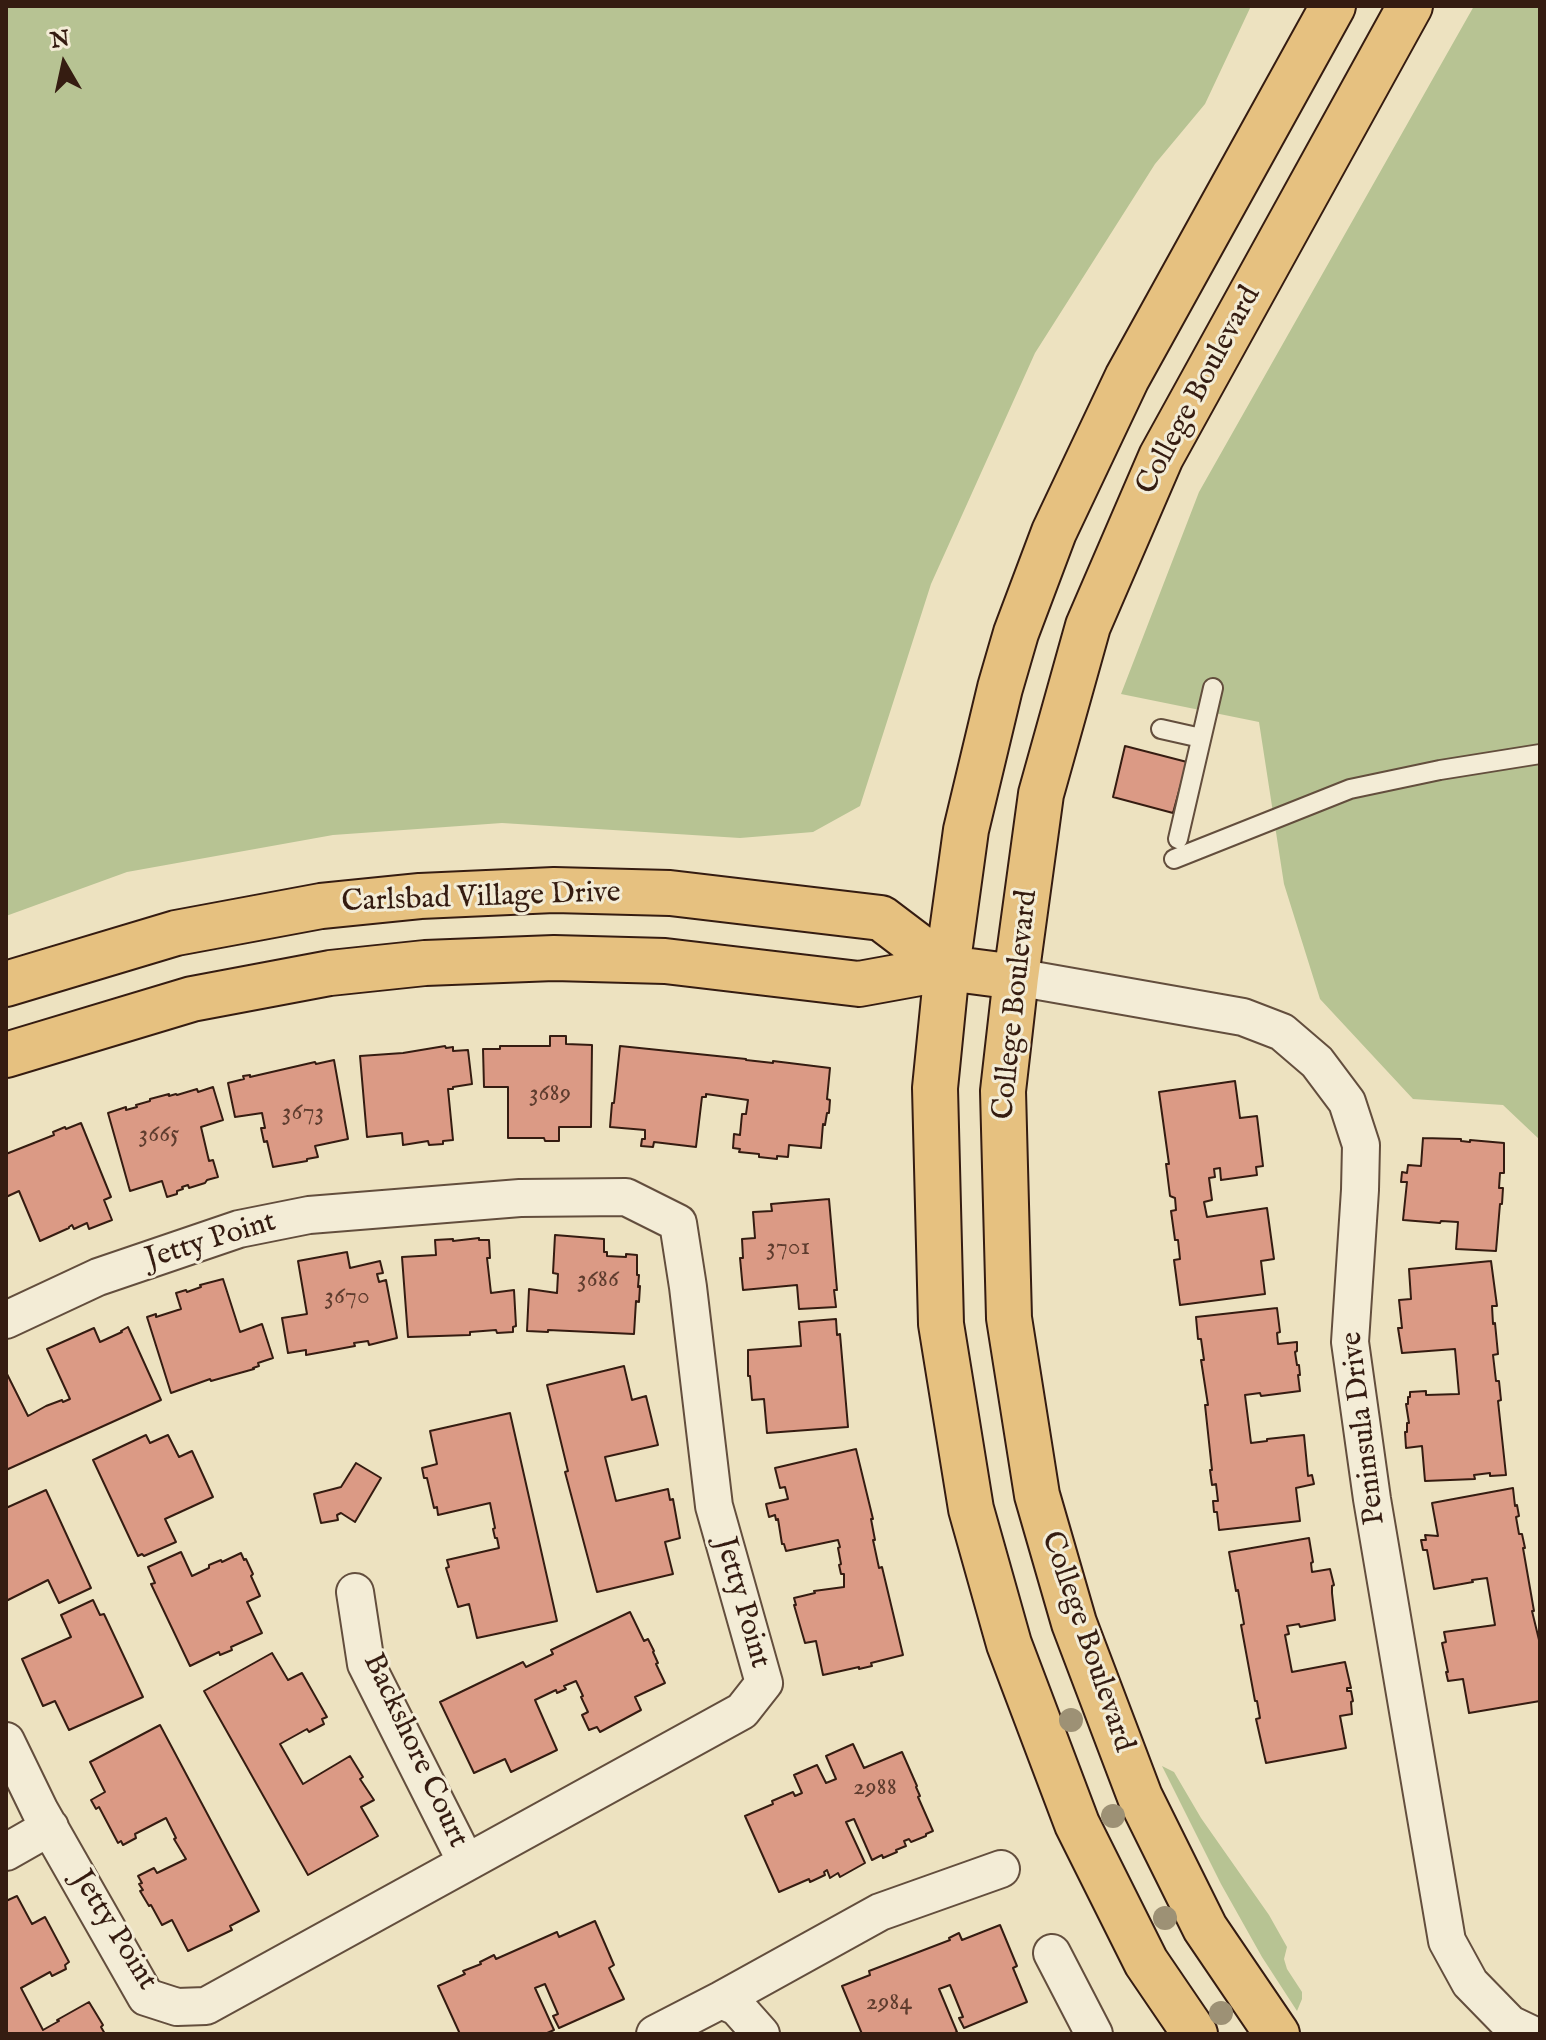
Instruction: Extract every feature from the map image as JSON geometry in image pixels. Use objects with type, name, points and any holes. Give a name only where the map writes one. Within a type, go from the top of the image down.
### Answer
[{"type":"main road","points":[[1195,2034],[1146,1962],[1077,1824],[1009,1644],[971,1509],[941,1324],[935,1088],[947,968],[966,830],[1016,633],[1054,532],[1127,378],[1333,6]]},
{"type":"main road","name":"College Boulevard","points":[[1277,2034],[1205,1928],[1140,1797],[1074,1623],[1037,1495],[1009,1318],[1003,1091],[1041,794],[1088,626],[1161,457],[1410,6]]},
{"type":"main road","name":"Carlsbad Village Drive","points":[[6,984],[176,933],[321,906],[420,896],[554,890],[670,893],[881,918],[947,968]]},
{"type":"main road","name":"Carlsbad Village Drive","points":[[6,1055],[192,999],[330,973],[425,963],[554,958],[665,961],[859,984],[947,968],[1016,977]]},
{"type":"street","name":"Peninsula Drive","points":[[1016,977],[1243,1017],[1282,1032],[1317,1062],[1347,1102],[1361,1145],[1350,1342],[1372,1499],[1447,1941],[1470,1983],[1510,2024],[1531,2034]]},
{"type":"street","name":"Jetty Point","points":[[6,1320],[126,1267],[239,1229],[309,1215],[520,1198],[626,1197],[678,1223],[714,1506],[764,1683],[742,1711],[206,2006],[177,2007],[146,1997],[50,1827],[6,1741]]},
{"type":"street","name":"Backshore Court","points":[[355,1592],[366,1664],[466,1862]]},
{"type":"street","points":[[6,1852],[50,1827]]},
{"type":"street","points":[[655,2034],[880,1912],[1001,1869]]},
{"type":"street","points":[[1052,1953],[1088,2032]]},
{"type":"street","points":[[721,2000],[737,2007],[761,2034]]},
{"type":"lane","points":[[1178,839],[1213,688]]},
{"type":"lane","points":[[1161,729],[1201,738]]},
{"type":"lane","points":[[1174,859],[1350,789],[1540,754]]},
{"type":"green space","points":[[6,6],[1251,6],[1205,104],[1155,164],[1035,353],[931,584],[860,806],[813,832],[740,838],[502,823],[333,835],[127,872],[6,916]]},
{"type":"green space","points":[[1474,6],[1540,6],[1540,1140],[1503,1105],[1413,1099],[1320,999],[1284,884],[1259,722],[1121,694],[1199,492]]},
{"type":"green space","points":[[1162,1766],[1174,1772],[1287,1947],[1284,1959],[1287,1969],[1302,1992],[1297,2011],[1221,1884]]},
{"type":"building","points":[[1125,746],[1187,762],[1173,813],[1113,797]]},
{"type":"building","points":[[550,1036],[566,1036],[566,1044],[592,1045],[591,1127],[559,1127],[559,1141],[508,1138],[508,1087],[484,1087],[483,1049],[550,1046]]},
{"type":"building","points":[[620,1046],[830,1068],[829,1113],[823,1124],[821,1148],[789,1145],[788,1157],[777,1156],[777,1159],[739,1152],[740,1149],[733,1148],[734,1134],[740,1135],[742,1114],[746,1114],[748,1100],[706,1094],[702,1097],[696,1147],[654,1142],[653,1147],[641,1146],[645,1130],[610,1127]]},
{"type":"building","points":[[453,1047],[453,1051],[468,1050],[472,1084],[448,1089],[453,1140],[443,1141],[443,1144],[429,1145],[428,1141],[403,1145],[402,1133],[367,1137],[360,1056]]},
{"type":"building","points":[[334,1060],[348,1139],[315,1146],[318,1157],[273,1167],[261,1128],[265,1128],[262,1113],[235,1117],[228,1083],[244,1079],[243,1076]]},
{"type":"building","points":[[1235,1081],[1240,1118],[1257,1116],[1263,1166],[1256,1167],[1257,1175],[1221,1180],[1220,1168],[1214,1169],[1215,1177],[1209,1178],[1212,1200],[1204,1202],[1207,1217],[1267,1208],[1274,1259],[1261,1261],[1265,1294],[1180,1305],[1174,1260],[1180,1259],[1171,1211],[1176,1210],[1175,1198],[1170,1196],[1159,1092]]},
{"type":"building","points":[[213,1087],[223,1120],[201,1127],[209,1161],[213,1160],[218,1177],[189,1188],[188,1185],[182,1187],[177,1194],[167,1197],[162,1181],[130,1191],[108,1113],[137,1107],[150,1099],[169,1094],[197,1089],[198,1092]]},
{"type":"building","points":[[81,1123],[111,1197],[104,1200],[112,1220],[89,1229],[87,1223],[74,1229],[72,1225],[40,1241],[19,1191],[6,1197],[6,1154],[54,1135],[53,1132],[65,1127]]},
{"type":"building","points":[[1423,1138],[1504,1143],[1504,1173],[1500,1173],[1499,1188],[1503,1188],[1502,1204],[1496,1251],[1456,1249],[1458,1222],[1403,1220],[1407,1182],[1401,1182],[1402,1172],[1407,1173],[1408,1165],[1421,1166]]},
{"type":"building","points":[[829,1199],[836,1307],[799,1309],[797,1285],[743,1290],[742,1239],[755,1238],[753,1212],[772,1211],[771,1204]]},
{"type":"building","points":[[555,1235],[604,1239],[607,1256],[637,1255],[640,1286],[634,1334],[527,1331],[529,1289],[557,1293],[558,1274],[553,1273]]},
{"type":"building","points":[[435,1240],[489,1240],[490,1258],[487,1258],[491,1293],[514,1290],[516,1326],[513,1332],[497,1333],[496,1330],[470,1332],[470,1335],[408,1337],[402,1257],[436,1255]]},
{"type":"building","points":[[347,1252],[350,1268],[380,1261],[383,1273],[377,1274],[379,1282],[386,1280],[397,1338],[369,1345],[368,1341],[354,1343],[355,1346],[306,1355],[306,1350],[288,1353],[282,1318],[307,1314],[298,1261]]},
{"type":"building","points":[[1491,1261],[1497,1306],[1492,1306],[1498,1354],[1493,1355],[1496,1381],[1499,1381],[1501,1400],[1498,1401],[1506,1475],[1490,1476],[1490,1473],[1474,1475],[1475,1479],[1425,1481],[1422,1446],[1406,1448],[1405,1432],[1409,1423],[1406,1404],[1410,1392],[1459,1394],[1455,1349],[1402,1353],[1398,1328],[1402,1328],[1399,1300],[1411,1299],[1409,1269]]},
{"type":"building","points":[[223,1279],[240,1332],[262,1324],[273,1358],[258,1363],[259,1366],[254,1369],[210,1379],[171,1393],[147,1317],[181,1309],[176,1293]]},
{"type":"building","points":[[1277,1308],[1278,1344],[1297,1342],[1295,1352],[1300,1391],[1245,1395],[1251,1443],[1304,1435],[1308,1476],[1312,1475],[1314,1484],[1296,1488],[1300,1521],[1219,1530],[1213,1501],[1218,1501],[1216,1484],[1212,1485],[1210,1470],[1205,1405],[1208,1405],[1201,1360],[1204,1360],[1196,1317]]},
{"type":"building","points":[[836,1319],[848,1427],[767,1433],[764,1399],[752,1400],[748,1350],[801,1346],[799,1322]]},
{"type":"building","points":[[128,1327],[161,1400],[6,1470],[6,1372],[28,1416],[46,1406],[70,1399],[47,1349],[94,1328],[100,1342]]},
{"type":"building","points":[[624,1366],[632,1400],[646,1396],[658,1445],[605,1457],[616,1501],[668,1489],[670,1500],[673,1499],[680,1538],[665,1542],[673,1574],[597,1592],[565,1472],[568,1471],[547,1385]]},
{"type":"building","points":[[510,1413],[557,1621],[477,1638],[469,1604],[458,1607],[446,1568],[449,1567],[447,1560],[499,1548],[490,1503],[438,1515],[422,1468],[437,1464],[430,1431]]},
{"type":"building","points":[[146,1435],[150,1443],[168,1435],[179,1457],[192,1451],[213,1497],[165,1519],[176,1542],[138,1556],[93,1460]]},
{"type":"building","points":[[856,1449],[873,1519],[873,1540],[879,1568],[882,1567],[903,1655],[871,1663],[872,1666],[823,1675],[816,1641],[805,1643],[794,1598],[814,1591],[844,1587],[838,1540],[786,1551],[778,1519],[775,1515],[769,1517],[766,1504],[788,1499],[785,1487],[780,1488],[775,1468]]},
{"type":"building","points":[[356,1463],[381,1478],[355,1522],[341,1513],[337,1515],[338,1520],[321,1523],[314,1494],[341,1487]]},
{"type":"building","points":[[1513,1488],[1540,1644],[1540,1701],[1469,1713],[1463,1679],[1448,1681],[1442,1643],[1446,1642],[1444,1632],[1495,1625],[1487,1578],[1434,1589],[1427,1550],[1423,1550],[1421,1540],[1426,1540],[1425,1535],[1438,1536],[1432,1503]]},
{"type":"building","points":[[46,1490],[91,1588],[59,1603],[48,1580],[6,1601],[6,1508]]},
{"type":"building","points":[[1309,1538],[1312,1572],[1330,1569],[1334,1585],[1335,1620],[1300,1627],[1299,1624],[1287,1626],[1289,1634],[1285,1635],[1292,1672],[1345,1662],[1351,1688],[1347,1691],[1351,1691],[1353,1701],[1352,1714],[1340,1716],[1346,1748],[1266,1763],[1229,1552]]},
{"type":"building","points":[[181,1552],[192,1576],[209,1568],[209,1565],[241,1553],[253,1574],[251,1576],[260,1596],[247,1602],[262,1633],[231,1647],[232,1650],[220,1655],[219,1652],[190,1666],[151,1584],[155,1583],[148,1567]]},
{"type":"building","points":[[93,1600],[100,1615],[104,1614],[143,1697],[69,1730],[55,1701],[43,1706],[22,1659],[71,1637],[61,1615]]},
{"type":"building","points":[[630,1612],[644,1641],[648,1639],[654,1651],[665,1683],[635,1697],[641,1710],[600,1732],[597,1727],[589,1730],[582,1715],[588,1712],[576,1681],[564,1686],[566,1689],[557,1693],[556,1690],[535,1700],[557,1750],[511,1772],[505,1759],[474,1773],[440,1702],[523,1662],[526,1667],[553,1654],[551,1650]]},
{"type":"building","points":[[272,1653],[288,1680],[302,1673],[327,1717],[322,1719],[324,1724],[309,1732],[307,1729],[280,1744],[303,1784],[350,1756],[374,1800],[361,1807],[378,1836],[308,1875],[204,1691]]},
{"type":"building","points":[[160,1725],[259,1911],[230,1926],[232,1930],[188,1951],[172,1920],[162,1925],[140,1891],[143,1890],[138,1876],[154,1868],[157,1873],[186,1859],[166,1818],[135,1834],[136,1838],[123,1845],[121,1841],[118,1843],[99,1807],[96,1809],[91,1800],[105,1792],[90,1762]]},
{"type":"building","points":[[853,1744],[864,1768],[902,1752],[933,1831],[911,1842],[909,1839],[904,1841],[906,1846],[897,1852],[872,1860],[854,1819],[846,1822],[865,1863],[840,1877],[838,1873],[830,1878],[827,1870],[825,1875],[810,1882],[809,1879],[779,1892],[745,1816],[793,1792],[795,1796],[802,1793],[794,1775],[817,1765],[826,1783],[836,1779],[826,1756]]},
{"type":"building","points":[[17,1896],[32,1924],[45,1917],[69,1962],[65,1965],[66,1969],[52,1976],[50,1972],[21,1988],[43,2030],[89,2002],[105,2034],[6,2034],[6,1901]]},
{"type":"building","points":[[595,1921],[614,1965],[609,1968],[624,1999],[559,2028],[553,2016],[558,2014],[545,1984],[535,1988],[554,2030],[545,2034],[460,2034],[438,1986],[465,1974],[463,1971],[494,1955],[496,1959],[557,1932],[559,1937]]},
{"type":"building","points":[[1000,1925],[1017,1966],[1013,1968],[1027,2002],[964,2028],[959,2018],[963,2017],[950,1985],[939,1989],[957,2032],[862,2034],[842,1986],[870,1975],[869,1971],[950,1940],[959,1933],[962,1940]]}]
